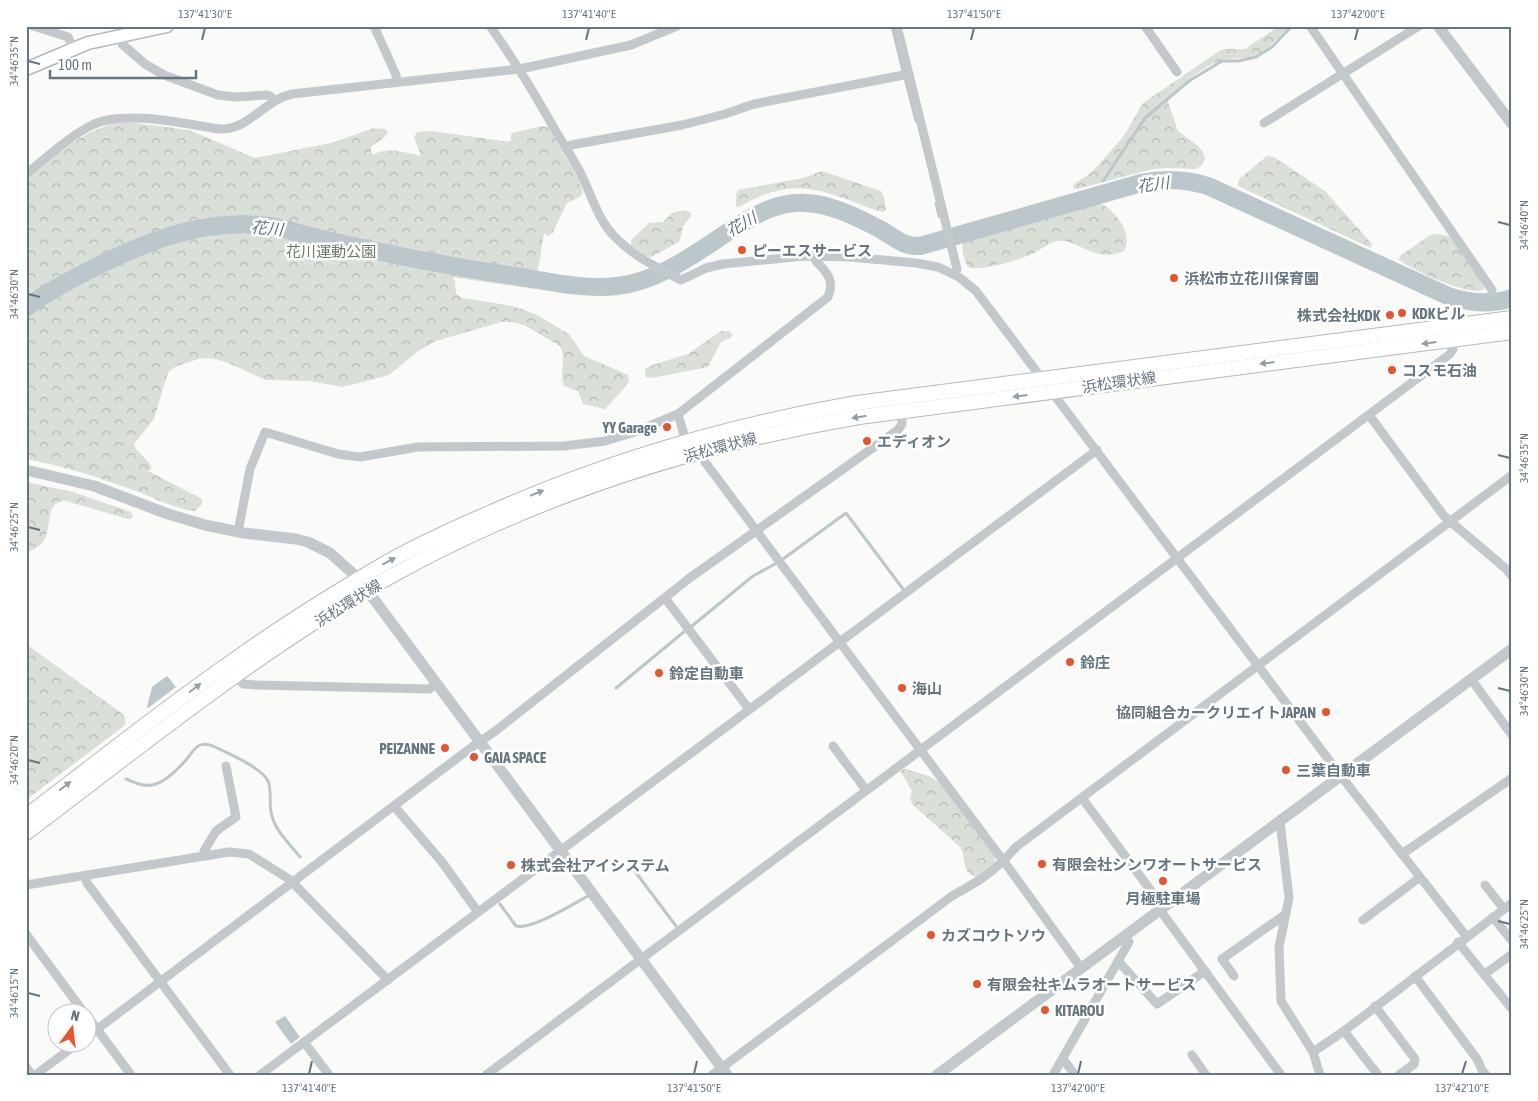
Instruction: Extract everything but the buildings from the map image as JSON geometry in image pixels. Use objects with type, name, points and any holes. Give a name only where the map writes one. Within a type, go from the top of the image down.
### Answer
[{"type":"main road","points":[[26,70],[74,48],[120,35],[167,26]]},
{"type":"main road","name":"浜松環状線","points":[[26,833],[236,675],[417,547],[518,500],[600,469],[686,442],[763,422],[835,407],[1512,318]]},
{"type":"main road","name":"浜松環状線","points":[[26,816],[232,660],[363,585],[523,513],[605,482],[702,452],[795,429],[901,411],[1512,332]]},
{"type":"street","points":[[33,26],[68,37],[74,48]]},
{"type":"street","points":[[374,26],[396,75],[397,82]]},
{"type":"street","points":[[490,26],[520,69],[566,148],[582,176],[596,210],[607,228],[628,249],[681,280],[706,268],[723,264],[816,256],[916,263],[954,274],[968,283],[984,299],[1341,776],[1467,937]]},
{"type":"street","points":[[27,172],[76,135],[90,126],[106,120],[138,118],[226,129],[239,126],[274,100],[292,94],[520,69],[631,45],[677,26]]},
{"type":"street","points":[[897,26],[952,246],[957,269],[954,274]]},
{"type":"street","points":[[1145,26],[1177,72]]},
{"type":"street","points":[[1310,26],[1492,292]]},
{"type":"street","points":[[1264,124],[1419,26]]},
{"type":"street","points":[[1438,26],[1512,124]]},
{"type":"street","points":[[120,35],[122,44],[151,69],[164,75],[218,95],[235,97],[267,95],[274,100]]},
{"type":"street","points":[[566,148],[571,145],[682,126],[754,104],[909,74]]},
{"type":"street","points":[[238,532],[250,469],[265,432],[338,454],[360,457],[418,446],[564,446],[592,444],[632,433],[678,414],[828,296],[830,277],[816,261],[816,256]]},
{"type":"street","points":[[486,1075],[1450,354],[1452,349],[1451,340]]},
{"type":"street","points":[[98,1028],[479,742],[665,598],[898,430],[902,424],[901,411]]},
{"type":"street","points":[[678,414],[686,442]]},
{"type":"street","points":[[1369,415],[1444,516],[1512,576]]},
{"type":"street","points":[[260,1075],[1097,450]]},
{"type":"street","points":[[702,452],[705,462],[1004,861],[1081,968]]},
{"type":"street","points":[[26,470],[94,486],[186,520],[238,532],[296,539],[308,542],[330,553],[363,585],[724,1071]]},
{"type":"street","points":[[712,1075],[724,1071],[952,896],[980,881],[1004,861],[1016,847],[1512,475]]},
{"type":"street","points":[[665,598],[749,709]]},
{"type":"street","points":[[937,1075],[1512,649]]},
{"type":"street","points":[[236,675],[243,684],[257,685],[428,689],[436,684]]},
{"type":"street","points":[[1471,679],[1512,735]]},
{"type":"street","points":[[832,746],[866,790]]},
{"type":"street","points":[[205,856],[204,851],[216,832],[236,817],[226,766]]},
{"type":"street","points":[[1402,854],[1512,778]]},
{"type":"street","points":[[1082,798],[1281,1075]]},
{"type":"street","points":[[394,806],[442,862],[478,912]]},
{"type":"street","points":[[1280,821],[1289,898],[1279,947],[1281,1001],[1313,1052],[1320,1075]]},
{"type":"street","points":[[26,885],[230,852],[249,854],[292,882],[388,980]]},
{"type":"street","points":[[85,876],[87,883],[230,1075]]},
{"type":"street","points":[[1363,920],[1419,878]]},
{"type":"street","points":[[1486,885],[1504,909]]},
{"type":"street","points":[[1313,1052],[1344,1031],[1458,942],[1512,903]]},
{"type":"street","points":[[1234,976],[1222,959],[1286,914]]},
{"type":"street","points":[[1493,917],[1512,941]]},
{"type":"street","points":[[26,934],[78,1004]]},
{"type":"street","points":[[1053,1075],[1129,942],[1124,936]]},
{"type":"street","points":[[1458,942],[1512,1009]]},
{"type":"street","points":[[1485,974],[1512,954]]},
{"type":"street","points":[[1118,962],[1157,1004],[1205,971]]},
{"type":"street","points":[[1415,976],[1477,1058],[1486,1075]]},
{"type":"street","points":[[1375,1006],[1415,1059],[1414,1064],[1399,1075]]},
{"type":"street","points":[[98,1030],[131,1075]]},
{"type":"street","points":[[1344,1031],[1378,1075]]},
{"type":"street","points":[[304,1042],[329,1075]]},
{"type":"street","points":[[36,1075],[64,1054]]},
{"type":"street","points":[[1192,1055],[1206,1075]]},
{"type":"street","points":[[1063,1059],[1075,1075]]},
{"type":"street","points":[[26,1068],[32,1075]]},
{"type":"green space","points":[[1279,26],[1290,26],[1275,42],[1262,52],[1253,57],[1217,62],[1186,81],[1168,98],[1178,131],[1203,152],[1205,158],[1202,165],[1196,169],[1153,169],[1077,189],[1073,188],[1074,184],[1092,172],[1123,137],[1143,103],[1218,52],[1224,49],[1245,49]]},
{"type":"green space","name":"花川運動公園","points":[[127,122],[189,130],[255,158],[331,143],[374,128],[385,129],[388,132],[386,136],[371,147],[373,155],[378,152],[390,151],[421,156],[414,137],[417,132],[431,131],[510,142],[511,134],[513,133],[541,126],[548,127],[578,178],[583,192],[580,197],[567,203],[552,234],[547,236],[544,233],[535,289],[452,277],[455,281],[456,294],[462,298],[507,305],[537,315],[569,334],[584,356],[628,375],[627,385],[605,409],[583,404],[578,391],[564,386],[562,376],[563,356],[560,346],[524,325],[512,322],[501,322],[436,341],[418,351],[389,375],[343,387],[309,381],[266,380],[228,363],[205,358],[177,366],[169,371],[154,419],[134,444],[136,449],[151,465],[151,470],[148,471],[202,499],[202,504],[195,511],[171,505],[94,476],[26,459],[26,180],[61,151],[85,135],[112,124]]},
{"type":"green space","points":[[1267,156],[1274,157],[1325,191],[1372,244],[1371,248],[1238,186],[1239,179]]},
{"type":"green space","points":[[822,171],[881,191],[886,210],[883,212],[875,210],[822,191],[792,188],[776,191],[758,197],[739,207],[736,206],[738,190],[803,178]]},
{"type":"green space","points":[[1097,202],[1116,215],[1121,222],[1126,237],[1124,251],[1113,254],[1095,253],[1072,243],[1057,241],[1019,259],[981,268],[968,267],[962,250],[964,240]]},
{"type":"green space","points":[[684,210],[691,213],[691,216],[683,226],[679,242],[651,257],[646,256],[631,245],[631,240],[649,223],[663,222],[672,213]]},
{"type":"green space","points":[[1430,235],[1448,236],[1454,241],[1484,286],[1483,290],[1475,291],[1452,286],[1427,276],[1399,260],[1400,256]]},
{"type":"green space","points":[[721,331],[729,331],[733,335],[721,342],[708,367],[652,378],[647,377],[645,374],[645,369],[649,366],[688,354]]},
{"type":"green space","points":[[26,482],[73,492],[131,512],[133,517],[128,519],[66,501],[59,502],[52,510],[43,542],[26,553]]},
{"type":"green space","points":[[26,644],[120,712],[125,717],[125,724],[26,800]]},
{"type":"green space","points":[[905,769],[929,776],[940,783],[995,857],[995,864],[977,877],[968,872],[960,847],[912,804],[910,798],[912,791],[901,772],[901,770]]},
{"type":"shaded area","points":[[167,676],[176,687],[148,708],[152,687]]},
{"type":"shaded area","points":[[285,1016],[300,1037],[291,1044],[275,1022]]},
{"type":"waterway","points":[[892,26],[903,71]]},
{"type":"waterway","points":[[1103,181],[1145,118],[1189,81],[1222,61],[1238,61],[1256,57],[1272,47],[1292,26]]},
{"type":"waterway","points":[[905,78],[916,121]]},
{"type":"waterway","name":"花川","points":[[26,308],[64,284],[129,251],[171,236],[215,226],[237,224],[266,225],[328,241],[446,265],[562,284],[603,287],[632,283],[661,273],[689,258],[764,211],[784,205],[806,203],[834,208],[878,228],[903,243],[920,246],[1141,183],[1158,180],[1183,181],[1208,186],[1448,296],[1480,302],[1496,302],[1512,298]]},
{"type":"waterway","name":"花川","points":[[1093,197],[1097,191]]},
{"type":"waterway","points":[[936,203],[939,216]]},
{"type":"waterway","points":[[783,559],[846,513],[903,589]]},
{"type":"waterway","points":[[692,626],[753,576],[775,564]]},
{"type":"waterway","points":[[616,688],[685,631]]},
{"type":"waterway","points":[[126,779],[145,785],[157,784],[175,771],[197,747],[204,744],[213,746],[243,761],[258,771],[268,781],[270,808],[275,825],[300,857]]},
{"type":"waterway","points":[[629,867],[631,866],[676,926]]},
{"type":"waterway","points":[[500,904],[516,926],[523,926],[552,916],[588,896]]},
{"type":"place","name":"ピーエスサービス","points":[[742,250]]},
{"type":"place","name":"浜松市立花川保育園","points":[[1174,278]]},
{"type":"place","name":"KDKビル","points":[[1402,313]]},
{"type":"place","name":"株式会社KDK","points":[[1390,315]]},
{"type":"place","name":"コスモ石油","points":[[1392,370]]},
{"type":"place","name":"YY Garage","points":[[667,427]]},
{"type":"place","name":"エディオン","points":[[867,441]]},
{"type":"place","name":"鈴庄","points":[[1070,662]]},
{"type":"place","name":"鈴定自動車","points":[[659,673]]},
{"type":"place","name":"海山","points":[[902,688]]},
{"type":"place","name":"協同組合カークリエイトJAPAN","points":[[1326,712]]},
{"type":"place","name":"PEIZANNE","points":[[445,748]]},
{"type":"place","name":"GAIA SPACE","points":[[474,757]]},
{"type":"place","name":"三葉自動車","points":[[1286,770]]},
{"type":"place","name":"有限会社シンワオートサービス","points":[[1042,864]]},
{"type":"place","name":"株式会社アイシステム","points":[[511,865]]},
{"type":"place","name":"月極駐車場","points":[[1163,881]]},
{"type":"place","name":"カズコウトソウ","points":[[931,935]]},
{"type":"place","name":"有限会社キムラオートサービス","points":[[977,984]]},
{"type":"place","name":"KITAROU","points":[[1045,1010]]}]
